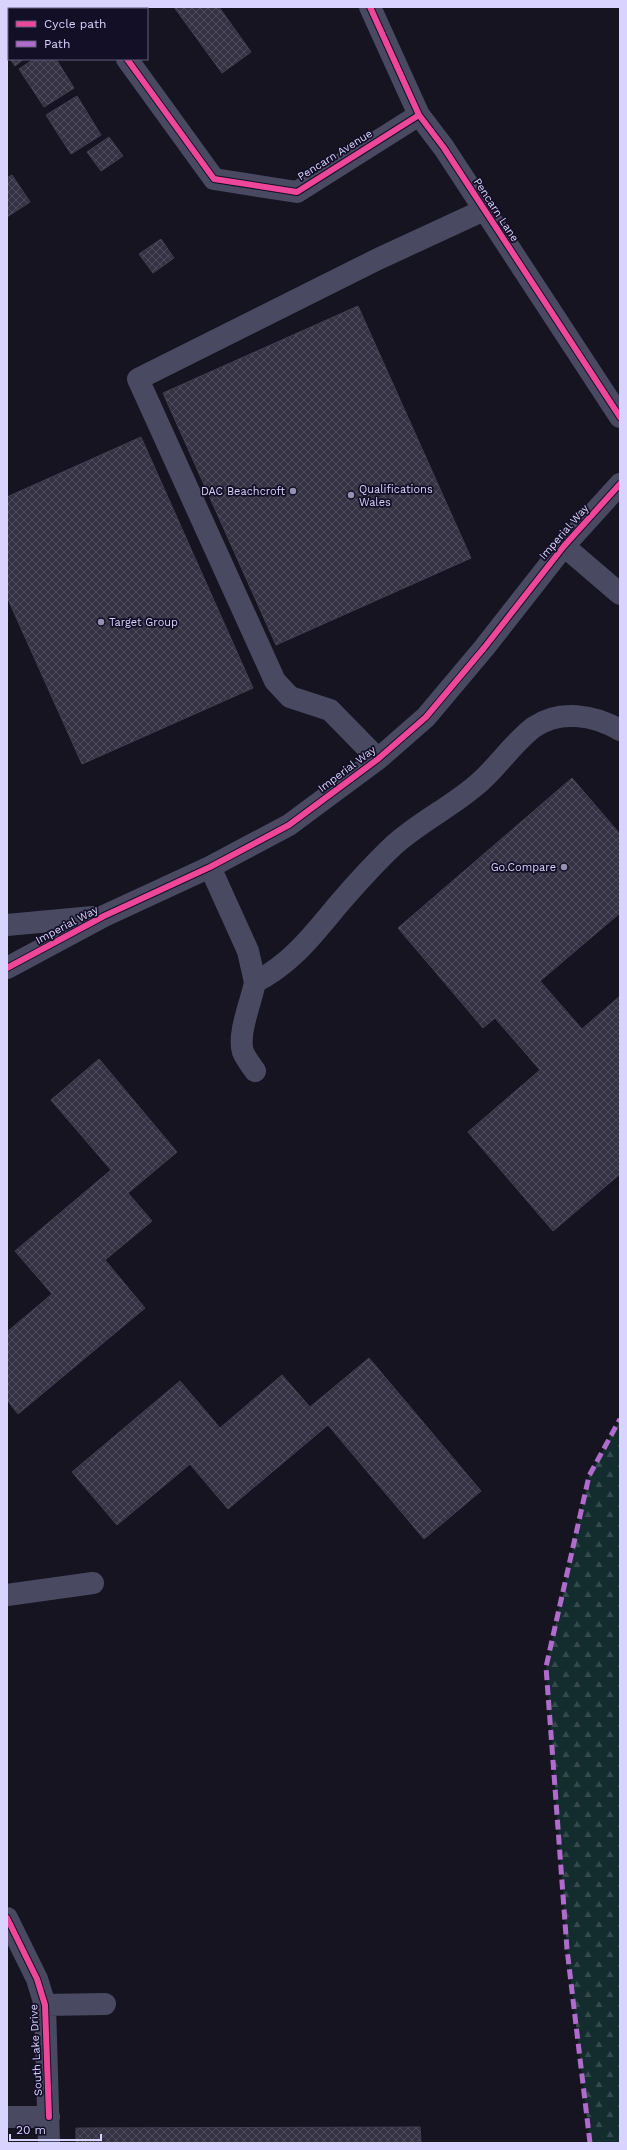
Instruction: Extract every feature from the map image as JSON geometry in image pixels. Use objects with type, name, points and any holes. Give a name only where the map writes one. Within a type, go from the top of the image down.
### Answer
[{"type":"street","name":"Pencarn Lane","points":[[370,7],[419,115],[444,148],[620,417]]},
{"type":"street","name":"Pencarn Avenue","points":[[128,60],[214,179],[297,192],[419,115]]},
{"type":"street","points":[[378,759],[330,710],[290,697],[275,681],[138,379],[378,259],[484,210]]},
{"type":"street","name":"Imperial Way","points":[[7,968],[104,916],[210,867],[289,825],[378,759],[426,716],[484,648],[564,546],[620,484]]},
{"type":"street","points":[[564,546],[620,594]]},
{"type":"street","points":[[256,982],[270,975],[288,961],[362,876],[394,845],[481,781],[533,728],[546,720],[561,716],[576,716],[609,724],[620,730]]},
{"type":"street","points":[[210,867],[248,951],[256,982],[243,1029],[242,1041],[243,1052],[255,1071]]},
{"type":"street","name":"Imperial Way","points":[[7,925],[104,916]]},
{"type":"street","points":[[7,1595],[92,1583]]},
{"type":"street","name":"South Lake Drive","points":[[7,1918],[37,1979],[45,2005],[49,2143]]},
{"type":"street","points":[[45,2005],[105,2004]]},
{"type":"street","points":[[7,2117],[49,2117]]},
{"type":"green space","points":[[620,1419],[620,2143],[590,2143],[567,1949],[546,1667],[589,1476]]},
{"type":"building","points":[[174,7],[219,7],[251,52],[222,73]]},
{"type":"building","points":[[11,60],[23,60],[15,66]]},
{"type":"building","points":[[32,60],[57,60],[74,88],[44,107],[19,69]]},
{"type":"building","points":[[77,96],[101,135],[71,154],[46,115]]},
{"type":"building","points":[[109,137],[123,156],[101,171],[87,152]]},
{"type":"building","points":[[12,175],[30,202],[7,217],[7,178]]},
{"type":"building","points":[[161,239],[174,258],[153,273],[139,254]]},
{"type":"building","points":[[358,306],[471,558],[276,645],[163,393]]},
{"type":"building","points":[[141,437],[253,688],[82,764],[7,597],[7,497]]},
{"type":"building","points":[[572,778],[620,834],[620,913],[540,981],[582,1029],[620,996],[620,1174],[553,1231],[468,1132],[540,1070],[495,1018],[483,1028],[398,928]]},
{"type":"building","points":[[99,1059],[177,1152],[128,1193],[152,1221],[105,1260],[145,1308],[18,1414],[7,1400],[7,1332],[52,1294],[15,1251],[111,1170],[51,1100]]},
{"type":"building","points":[[369,1358],[481,1491],[424,1539],[328,1425],[228,1509],[190,1464],[117,1525],[72,1472],[180,1381],[220,1428],[282,1375],[310,1407]]},
{"type":"building","points":[[420,2127],[421,2143],[76,2143],[76,2128]]},
{"type":"marked path","points":[[590,2143],[567,1949],[546,1667],[589,1476],[620,1419]]},
{"type":"cycle path","points":[[370,7],[419,115],[444,148],[620,417]]},
{"type":"cycle path","points":[[128,60],[214,179],[297,192],[419,115]]},
{"type":"cycle path","points":[[7,968],[104,916],[210,867],[289,825],[378,759],[426,717],[484,648],[564,546],[620,484]]},
{"type":"cycle path","points":[[7,1918],[37,1979],[45,2005],[49,2117]]},
{"type":"place","name":"DAC Beachcroft","points":[[293,491]]},
{"type":"place","name":"Qualifications Wales","points":[[351,495]]},
{"type":"place","name":"Target Group","points":[[101,622]]},
{"type":"place","name":"Go.Compare","points":[[564,867]]}]
